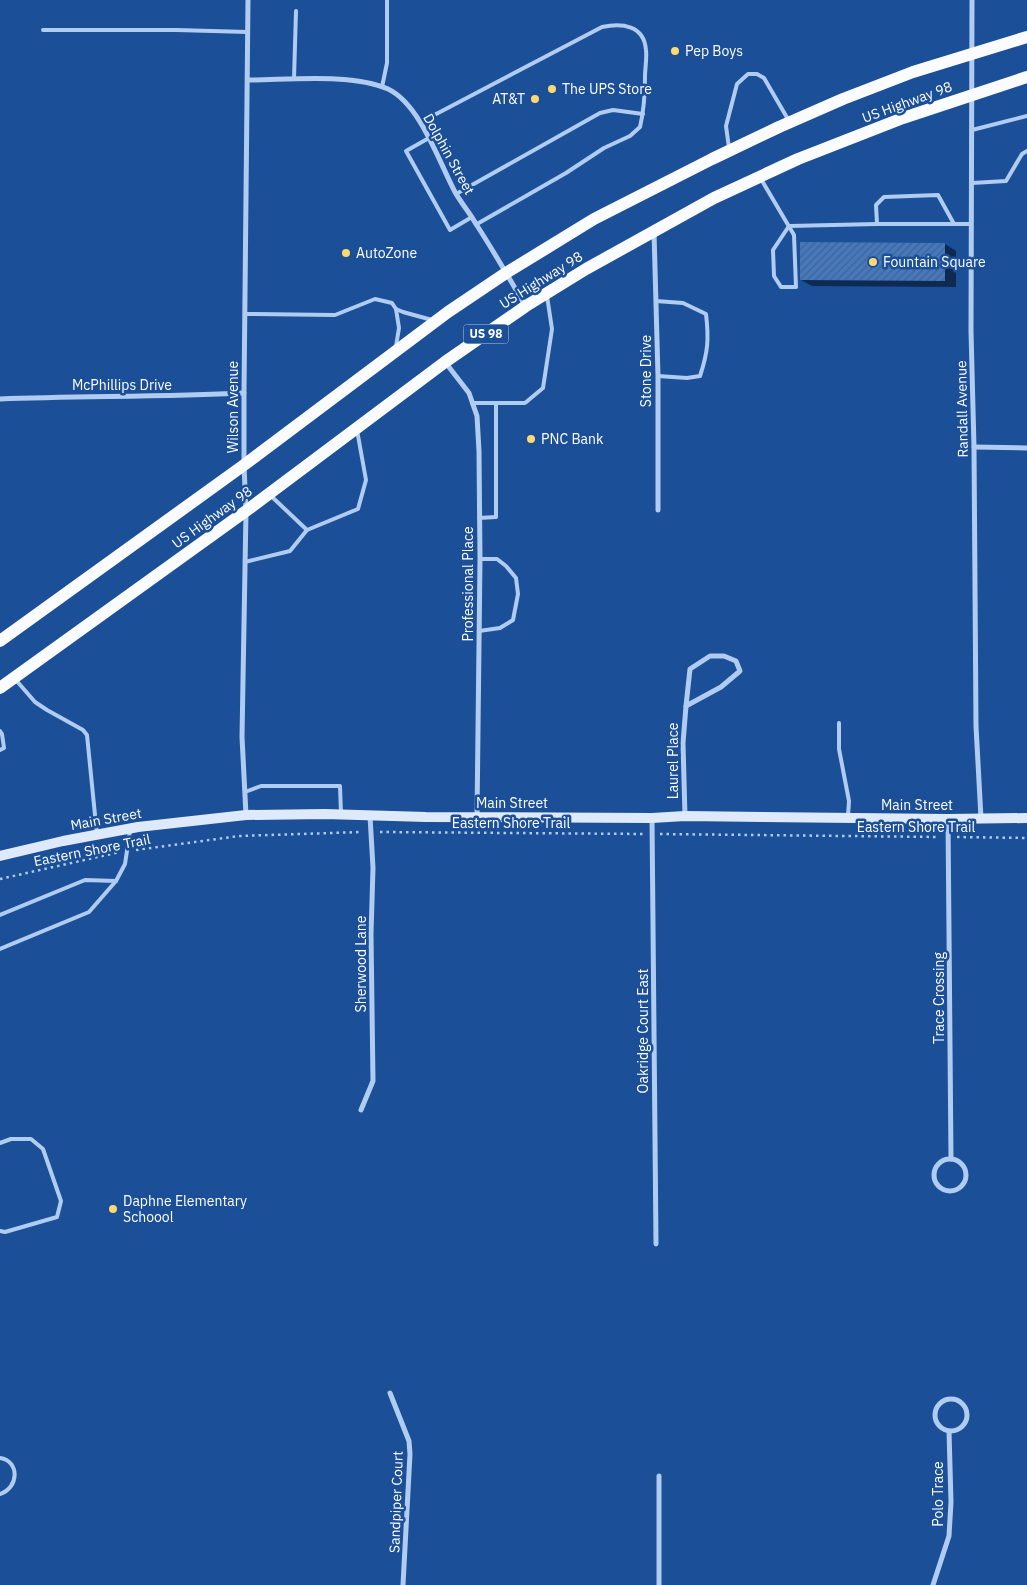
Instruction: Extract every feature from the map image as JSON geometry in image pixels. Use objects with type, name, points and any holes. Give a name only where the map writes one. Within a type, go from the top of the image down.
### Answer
[{"type":"main road","name":"US Highway 98","points":[[0,641],[244,465],[437,320],[506,273],[594,219],[730,150],[790,122],[913,72],[1027,38]]},
{"type":"main road","name":"US Highway 98","points":[[0,688],[246,511],[444,362],[526,306],[586,269],[714,198],[798,159],[972,94],[1027,77]]},
{"type":"main road","name":"Main Street","points":[[0,856],[62,841],[130,828],[246,815],[1027,818]]},
{"type":"street","name":"Wilson Avenue","points":[[246,815],[242,736],[246,511],[244,393],[248,0]]},
{"type":"street","name":"Randall Avenue","points":[[972,0],[971,331],[974,447],[976,726],[981,818]]},
{"type":"street","name":"Dolphin Street","points":[[248,80],[319,79],[358,81],[382,87],[402,99],[421,122],[456,194],[477,224],[526,306]]},
{"type":"street","name":"Stone Drive","points":[[654,231],[658,376],[658,510]]},
{"type":"street","name":"Professional Place","points":[[444,362],[469,393],[477,416],[480,559],[477,817]]},
{"type":"street","name":"McPhillips Drive","points":[[0,399],[244,393]]},
{"type":"street","points":[[974,447],[1027,448]]},
{"type":"street","name":"Laurel Place","points":[[685,816],[683,743],[686,706],[690,669],[710,656],[724,656],[736,661],[740,671],[721,687],[686,706]]},
{"type":"street","name":"Sherwood Lane","points":[[361,1110],[373,1081],[370,815]]},
{"type":"street","name":"Oakridge Court East","points":[[652,818],[656,1244]]},
{"type":"street","name":"Trace Crossing","points":[[948,819],[951,1159]]},
{"type":"street","points":[[951,1159],[961,1163],[964,1168],[965,1178],[960,1187],[950,1191],[940,1188],[934,1179],[934,1174],[941,1161],[951,1159]]},
{"type":"street","name":"Sandpiper Court","points":[[390,1393],[410,1448],[403,1585]]},
{"type":"street","points":[[952,1398],[962,1402],[968,1416],[959,1429],[949,1431],[939,1426],[935,1410],[941,1401],[952,1398]]},
{"type":"street","name":"Polo Trace","points":[[933,1585],[949,1536],[951,1502],[949,1431]]},
{"type":"street","points":[[659,1476],[659,1585]]},
{"type":"lane","points":[[382,87],[387,63],[387,0]]},
{"type":"lane","points":[[294,79],[296,11]]},
{"type":"lane","points":[[421,122],[602,27],[616,24],[630,26],[642,35],[646,48],[644,114],[640,127],[630,136],[604,148],[477,224]]},
{"type":"lane","points":[[43,30],[248,32]]},
{"type":"lane","points":[[730,150],[726,126],[737,84],[748,74],[757,74],[764,78],[790,122]]},
{"type":"lane","points":[[456,194],[600,113],[613,110],[644,114]]},
{"type":"lane","points":[[972,130],[1027,116]]},
{"type":"lane","points":[[428,138],[406,151],[450,230],[472,217]]},
{"type":"lane","points":[[972,183],[1006,181],[1022,154],[1027,151]]},
{"type":"lane","points":[[760,177],[789,226],[794,235],[796,287],[781,287],[774,276],[772,250],[789,226]]},
{"type":"lane","points":[[876,224],[876,205],[884,197],[938,195],[954,224]]},
{"type":"lane","points":[[789,226],[971,224]]},
{"type":"lane","points":[[472,403],[525,403],[543,388],[552,329],[546,294]]},
{"type":"lane","points":[[245,314],[335,315],[375,299],[392,303],[396,308],[400,328],[395,352]]},
{"type":"lane","points":[[656,301],[683,303],[706,314],[708,327],[707,354],[700,376],[688,378],[658,376]]},
{"type":"lane","points":[[396,308],[427,319],[437,320]]},
{"type":"lane","points":[[479,518],[496,517],[496,403]]},
{"type":"lane","points":[[245,562],[290,551],[306,530],[358,509],[366,480],[357,428]]},
{"type":"lane","points":[[269,494],[306,530]]},
{"type":"lane","points":[[479,631],[500,628],[513,620],[518,594],[516,578],[506,566],[497,559],[480,559]]},
{"type":"lane","points":[[14,678],[35,702],[83,730],[87,735],[97,835]]},
{"type":"lane","points":[[839,723],[838,749],[849,801],[848,818]]},
{"type":"lane","points":[[0,731],[4,748],[0,750]]},
{"type":"lane","points":[[245,792],[261,786],[340,786],[340,814]]},
{"type":"lane","points":[[0,949],[89,912],[116,881],[125,864],[130,828]]},
{"type":"lane","points":[[0,915],[85,880],[116,881]]},
{"type":"lane","points":[[0,1143],[11,1139],[31,1139],[43,1149],[61,1201],[57,1217],[5,1232],[0,1231]]},
{"type":"lane","points":[[0,1458],[6,1459],[12,1466],[15,1480],[11,1488],[0,1494]]},
{"type":"path","name":"Eastern Shore Trail","points":[[0,879],[113,853],[240,836],[371,832],[1027,838]]},
{"type":"building","name":"Fountain Square","points":[[800,242],[945,243],[945,281],[800,280]]},
{"type":"place","name":"Pep Boys","points":[[675,51]]},
{"type":"place","name":"The UPS Store","points":[[552,89]]},
{"type":"place","name":"AT&T","points":[[535,99]]},
{"type":"place","name":"AutoZone","points":[[346,253]]},
{"type":"place","name":"Fountain Square","points":[[873,262]]},
{"type":"place","name":"PNC Bank","points":[[531,439]]},
{"type":"place","name":"Daphne Elementary Schoool","points":[[113,1209]]}]
